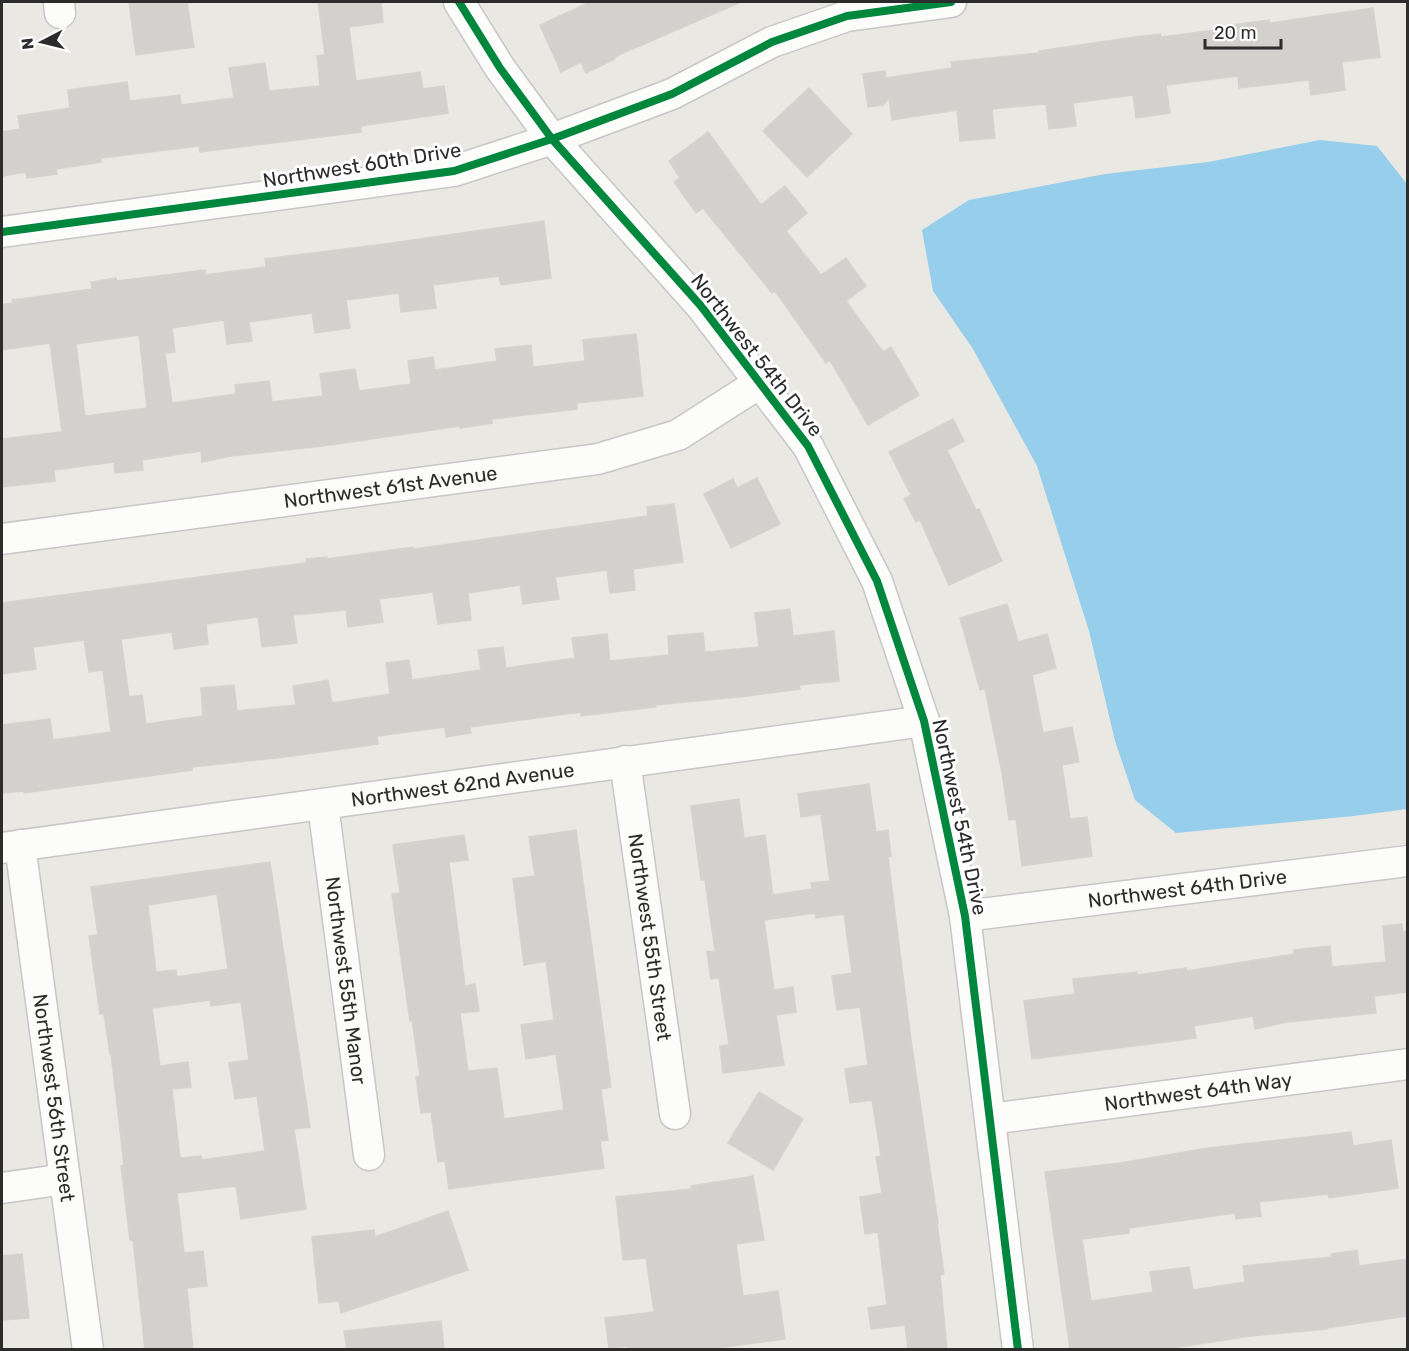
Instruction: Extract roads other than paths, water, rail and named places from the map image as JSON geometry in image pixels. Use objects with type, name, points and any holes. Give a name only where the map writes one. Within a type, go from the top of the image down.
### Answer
[{"type":"street","name":"Northwest 54th Drive","points":[[459,2],[500,69],[552,139],[701,306],[808,446],[877,581],[924,721],[965,916],[1018,1350]]},
{"type":"street","name":"Northwest 60th Drive","points":[[2,232],[454,171],[552,139],[672,94],[772,42],[847,16],[951,2]]},
{"type":"street","name":"Northwest 61st Avenue","points":[[2,539],[598,459],[678,435],[760,382]]},
{"type":"street","name":"Northwest 62nd Avenue","points":[[11,846],[924,721]]},
{"type":"street","name":"Northwest 55th Street","points":[[625,761],[675,1114]]},
{"type":"street","name":"Northwest 55th Manor","points":[[323,805],[369,1155]]},
{"type":"street","name":"Northwest 56th Street","points":[[11,846],[65,1179],[88,1350]]},
{"type":"street","name":"Northwest 64th Drive","points":[[965,916],[1407,861]]},
{"type":"street","name":"Northwest 64th Way","points":[[990,1119],[1407,1064]]},
{"type":"street","points":[[2,1188],[65,1179]]},
{"type":"water","points":[[1320,140],[1377,146],[1407,184],[1407,809],[1176,833],[1135,800],[1115,741],[1089,631],[1037,466],[973,349],[933,291],[922,230],[969,200],[1105,174],[1208,162]]}]
